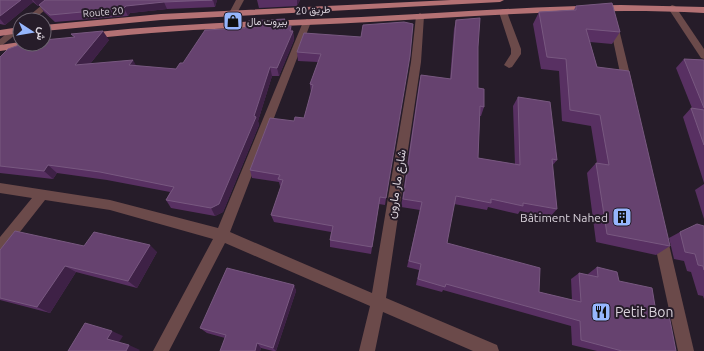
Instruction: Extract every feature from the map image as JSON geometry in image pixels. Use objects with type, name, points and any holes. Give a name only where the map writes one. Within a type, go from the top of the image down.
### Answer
[{"type":"main road","name":"Route 20","points":[[52,27],[161,17],[232,15],[373,3],[500,0]]},
{"type":"main road","name":"طريق 20","points":[[79,38],[182,28],[503,12],[610,8],[672,8],[704,10]]},
{"type":"main road","points":[[0,33],[12,30]]},
{"type":"main road","points":[[0,48],[12,46]]},
{"type":"street","points":[[38,12],[53,0]]},
{"type":"street","points":[[232,15],[240,0]]},
{"type":"street","points":[[610,8],[630,99]]},
{"type":"street","points":[[672,8],[704,56]]},
{"type":"street","points":[[503,12],[516,50],[516,54],[509,64]]},
{"type":"street","name":"شارع مار مارون","points":[[367,351],[378,301],[416,62],[420,16]]},
{"type":"street","points":[[161,351],[222,235],[307,22]]},
{"type":"street","points":[[0,44],[12,34]]},
{"type":"street","points":[[0,188],[110,205],[222,235],[491,351]]},
{"type":"street","points":[[0,247],[43,194]]},
{"type":"street","points":[[657,221],[686,351]]},
{"type":"building","points":[[0,0],[21,0],[0,16]]},
{"type":"building","points":[[45,0],[212,0],[164,2],[126,6],[124,8],[52,15],[52,12],[47,12],[39,5]]},
{"type":"building","points":[[612,3],[620,32],[586,29],[597,67],[629,71],[670,246],[607,234],[596,163],[609,165],[600,115],[570,110],[566,59],[547,57],[539,12],[576,10],[576,6]]},
{"type":"building","points":[[480,18],[478,88],[484,89],[484,107],[480,106],[478,158],[520,165],[518,97],[550,102],[557,160],[552,159],[557,209],[523,203],[523,206],[491,199],[491,203],[456,196],[447,243],[540,268],[539,292],[581,302],[579,273],[598,277],[597,267],[617,272],[619,281],[652,288],[656,312],[669,315],[676,351],[622,351],[581,340],[580,321],[446,284],[445,287],[418,279],[421,264],[409,261],[422,202],[403,199],[421,75],[451,79],[456,20]]},
{"type":"building","points":[[285,19],[281,26],[291,26],[290,31],[293,31],[277,68],[270,67],[254,116],[256,117],[219,204],[211,208],[166,200],[174,187],[100,172],[48,165],[44,171],[0,166],[0,57],[8,49],[12,48],[12,52],[52,52],[52,39],[75,37],[71,34],[103,31],[75,65],[133,60],[129,65],[176,69],[180,63],[183,63],[205,30],[245,28],[248,21]]},
{"type":"building","points":[[404,22],[413,24],[410,56],[386,198],[380,197],[372,247],[330,240],[333,226],[271,215],[283,180],[278,179],[280,175],[250,170],[270,118],[294,121],[295,117],[304,118],[313,85],[310,84],[321,54],[297,52],[304,33],[361,37],[363,25]]},
{"type":"building","points":[[684,59],[704,60],[704,108]]},
{"type":"building","points":[[691,108],[704,110],[704,145]]},
{"type":"building","points":[[697,224],[704,226],[704,270],[703,266],[698,265],[695,254],[685,252],[680,232]]},
{"type":"building","points":[[15,231],[84,246],[94,232],[150,245],[128,281],[65,266],[37,307],[0,298],[0,250]]},
{"type":"building","points":[[227,268],[294,285],[273,348],[257,343],[255,351],[220,351],[226,335],[200,328]]},
{"type":"building","points":[[85,323],[112,331],[107,339],[129,345],[126,351],[68,351]]},
{"type":"place","name":"بیروت مال","points":[[233,21]]},
{"type":"place","name":"Bâtiment Nahed","points":[[622,217]]},
{"type":"place","name":"Petit Bon","points":[[601,312]]}]
